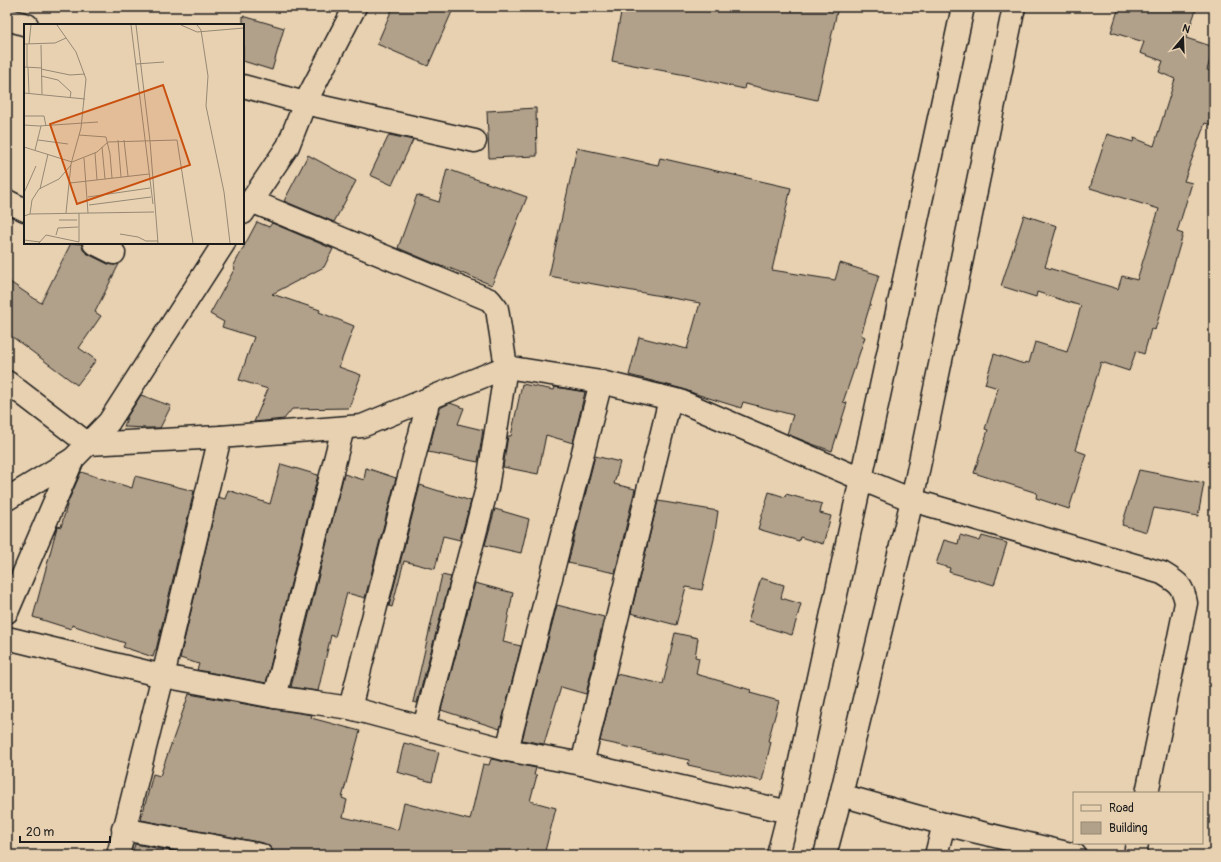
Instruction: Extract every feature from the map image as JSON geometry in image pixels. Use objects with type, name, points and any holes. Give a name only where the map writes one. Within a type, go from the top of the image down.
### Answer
[{"type":"street","points":[[355,7],[305,103],[288,146],[247,207],[490,300],[496,309],[506,367],[487,488],[424,728]]},
{"type":"street","points":[[778,855],[789,812],[962,7]]},
{"type":"street","points":[[825,855],[841,795],[912,500],[1014,7]]},
{"type":"street","points":[[7,19],[24,24]]},
{"type":"street","points":[[244,86],[305,103],[476,141]]},
{"type":"street","points":[[7,201],[24,210]]},
{"type":"street","points":[[96,244],[114,253]]},
{"type":"street","points":[[7,499],[81,451],[109,422],[223,244]]},
{"type":"street","points":[[7,382],[81,451],[220,437],[362,426],[506,367],[601,382],[680,401],[912,500],[1162,574],[1176,582],[1185,592],[1186,603],[1147,792]]},
{"type":"street","points":[[507,750],[601,382]]},
{"type":"street","points":[[350,708],[429,399]]},
{"type":"street","points":[[582,764],[670,399]]},
{"type":"street","points":[[275,697],[342,428]]},
{"type":"street","points":[[118,855],[123,828],[163,676],[220,437]]},
{"type":"street","points":[[7,612],[81,451]]},
{"type":"street","points":[[7,638],[163,676],[275,697],[350,708],[507,750],[582,764],[789,812]]},
{"type":"street","points":[[841,795],[944,824],[1075,855]]},
{"type":"street","points":[[936,855],[944,824]]},
{"type":"street","points":[[123,828],[261,855]]},
{"type":"street","points":[[1135,855],[1137,844]]},
{"type":"building","points":[[393,7],[454,7],[428,66],[377,44]]},
{"type":"building","points":[[622,7],[838,7],[817,100],[745,84],[744,89],[691,76],[612,61]]},
{"type":"building","points":[[1119,7],[1197,7],[1186,38],[1214,47],[1207,70],[1214,72],[1214,126],[1205,123],[1184,181],[1192,183],[1177,232],[1183,234],[1155,330],[1151,329],[1144,354],[1136,351],[1129,371],[1101,362],[1075,450],[1086,454],[1069,509],[1036,498],[1037,493],[974,473],[988,430],[985,429],[998,388],[985,384],[994,354],[1024,364],[1025,362],[1029,363],[1035,342],[1067,352],[1081,306],[1037,292],[1036,297],[1001,286],[1024,215],[1057,226],[1045,267],[1118,289],[1122,276],[1137,280],[1159,209],[1090,188],[1107,134],[1133,142],[1134,138],[1154,146],[1175,79],[1159,72],[1163,61],[1140,53],[1144,42],[1111,32]]},
{"type":"building","points":[[243,16],[284,28],[272,70],[244,61]]},
{"type":"building","points":[[536,108],[537,156],[489,158],[487,111]]},
{"type":"building","points":[[389,135],[413,140],[392,185],[370,175]]},
{"type":"building","points":[[577,148],[658,165],[660,158],[791,188],[772,270],[835,280],[840,263],[879,275],[861,335],[865,337],[843,402],[847,403],[832,451],[787,434],[793,415],[743,402],[741,408],[683,389],[629,375],[639,337],[687,349],[700,303],[549,276]]},
{"type":"building","points":[[308,155],[356,181],[334,222],[284,201]]},
{"type":"building","points":[[447,169],[527,197],[492,285],[398,248],[417,195],[439,202]]},
{"type":"building","points":[[257,222],[269,227],[272,223],[333,249],[324,267],[272,294],[320,310],[319,312],[354,326],[339,367],[361,375],[349,408],[292,409],[284,419],[254,422],[268,389],[239,380],[254,337],[222,327],[224,322],[210,314],[235,268],[233,267]]},
{"type":"building","points":[[70,244],[82,244],[83,250],[88,254],[108,264],[119,264],[95,312],[101,316],[79,348],[96,360],[77,385],[7,333],[7,280],[41,303]]},
{"type":"building","points":[[522,384],[554,390],[555,387],[585,392],[573,443],[546,435],[538,474],[503,467],[508,436],[511,436]]},
{"type":"building","points":[[141,395],[171,406],[160,428],[124,427],[127,417]]},
{"type":"building","points":[[450,403],[464,408],[458,424],[483,430],[478,462],[428,452],[440,408]]},
{"type":"building","points":[[595,456],[620,462],[614,484],[635,489],[615,573],[568,563]]},
{"type":"building","points":[[281,464],[318,475],[266,683],[197,670],[199,664],[180,658],[218,497],[225,499],[228,490],[270,504]]},
{"type":"building","points":[[366,468],[396,478],[365,598],[347,593],[335,637],[331,635],[318,691],[291,687],[344,474],[364,480]]},
{"type":"building","points":[[1139,470],[1204,483],[1198,516],[1154,508],[1147,532],[1122,525]]},
{"type":"building","points":[[81,472],[132,488],[135,476],[194,491],[156,650],[153,657],[123,647],[125,643],[72,625],[71,629],[33,617],[57,527],[61,527],[68,502]]},
{"type":"building","points":[[420,485],[471,501],[460,540],[443,536],[435,569],[404,561],[392,607],[389,606]]},
{"type":"building","points":[[769,492],[785,497],[786,494],[822,504],[820,513],[831,516],[823,544],[800,537],[799,541],[758,529]]},
{"type":"building","points":[[658,501],[718,511],[714,539],[702,590],[686,587],[676,625],[631,613]]},
{"type":"building","points":[[495,509],[529,519],[521,553],[485,545]]},
{"type":"building","points":[[960,535],[980,541],[982,536],[1007,543],[994,585],[949,572],[950,568],[936,564],[944,540],[958,544]]},
{"type":"building","points":[[442,575],[451,577],[417,703],[413,702]]},
{"type":"building","points":[[761,578],[784,585],[781,598],[801,604],[792,635],[748,622]]},
{"type":"building","points":[[475,583],[513,593],[503,642],[521,646],[500,729],[441,710]]},
{"type":"building","points":[[557,605],[604,617],[586,694],[561,687],[544,744],[522,740]]},
{"type":"building","points":[[675,633],[698,638],[695,657],[699,658],[696,674],[751,690],[750,693],[779,701],[768,741],[771,742],[762,781],[688,765],[689,760],[600,741],[616,674],[663,684]]},
{"type":"building","points":[[189,694],[312,715],[311,718],[360,731],[342,798],[347,800],[343,817],[398,830],[404,803],[470,820],[483,764],[489,765],[491,759],[536,768],[534,775],[537,775],[530,801],[556,808],[544,855],[273,855],[273,851],[269,846],[263,843],[141,820],[153,774],[160,776]]},
{"type":"building","points":[[404,743],[439,752],[432,782],[397,772]]},
{"type":"building","points":[[135,844],[193,855],[132,855]]}]
